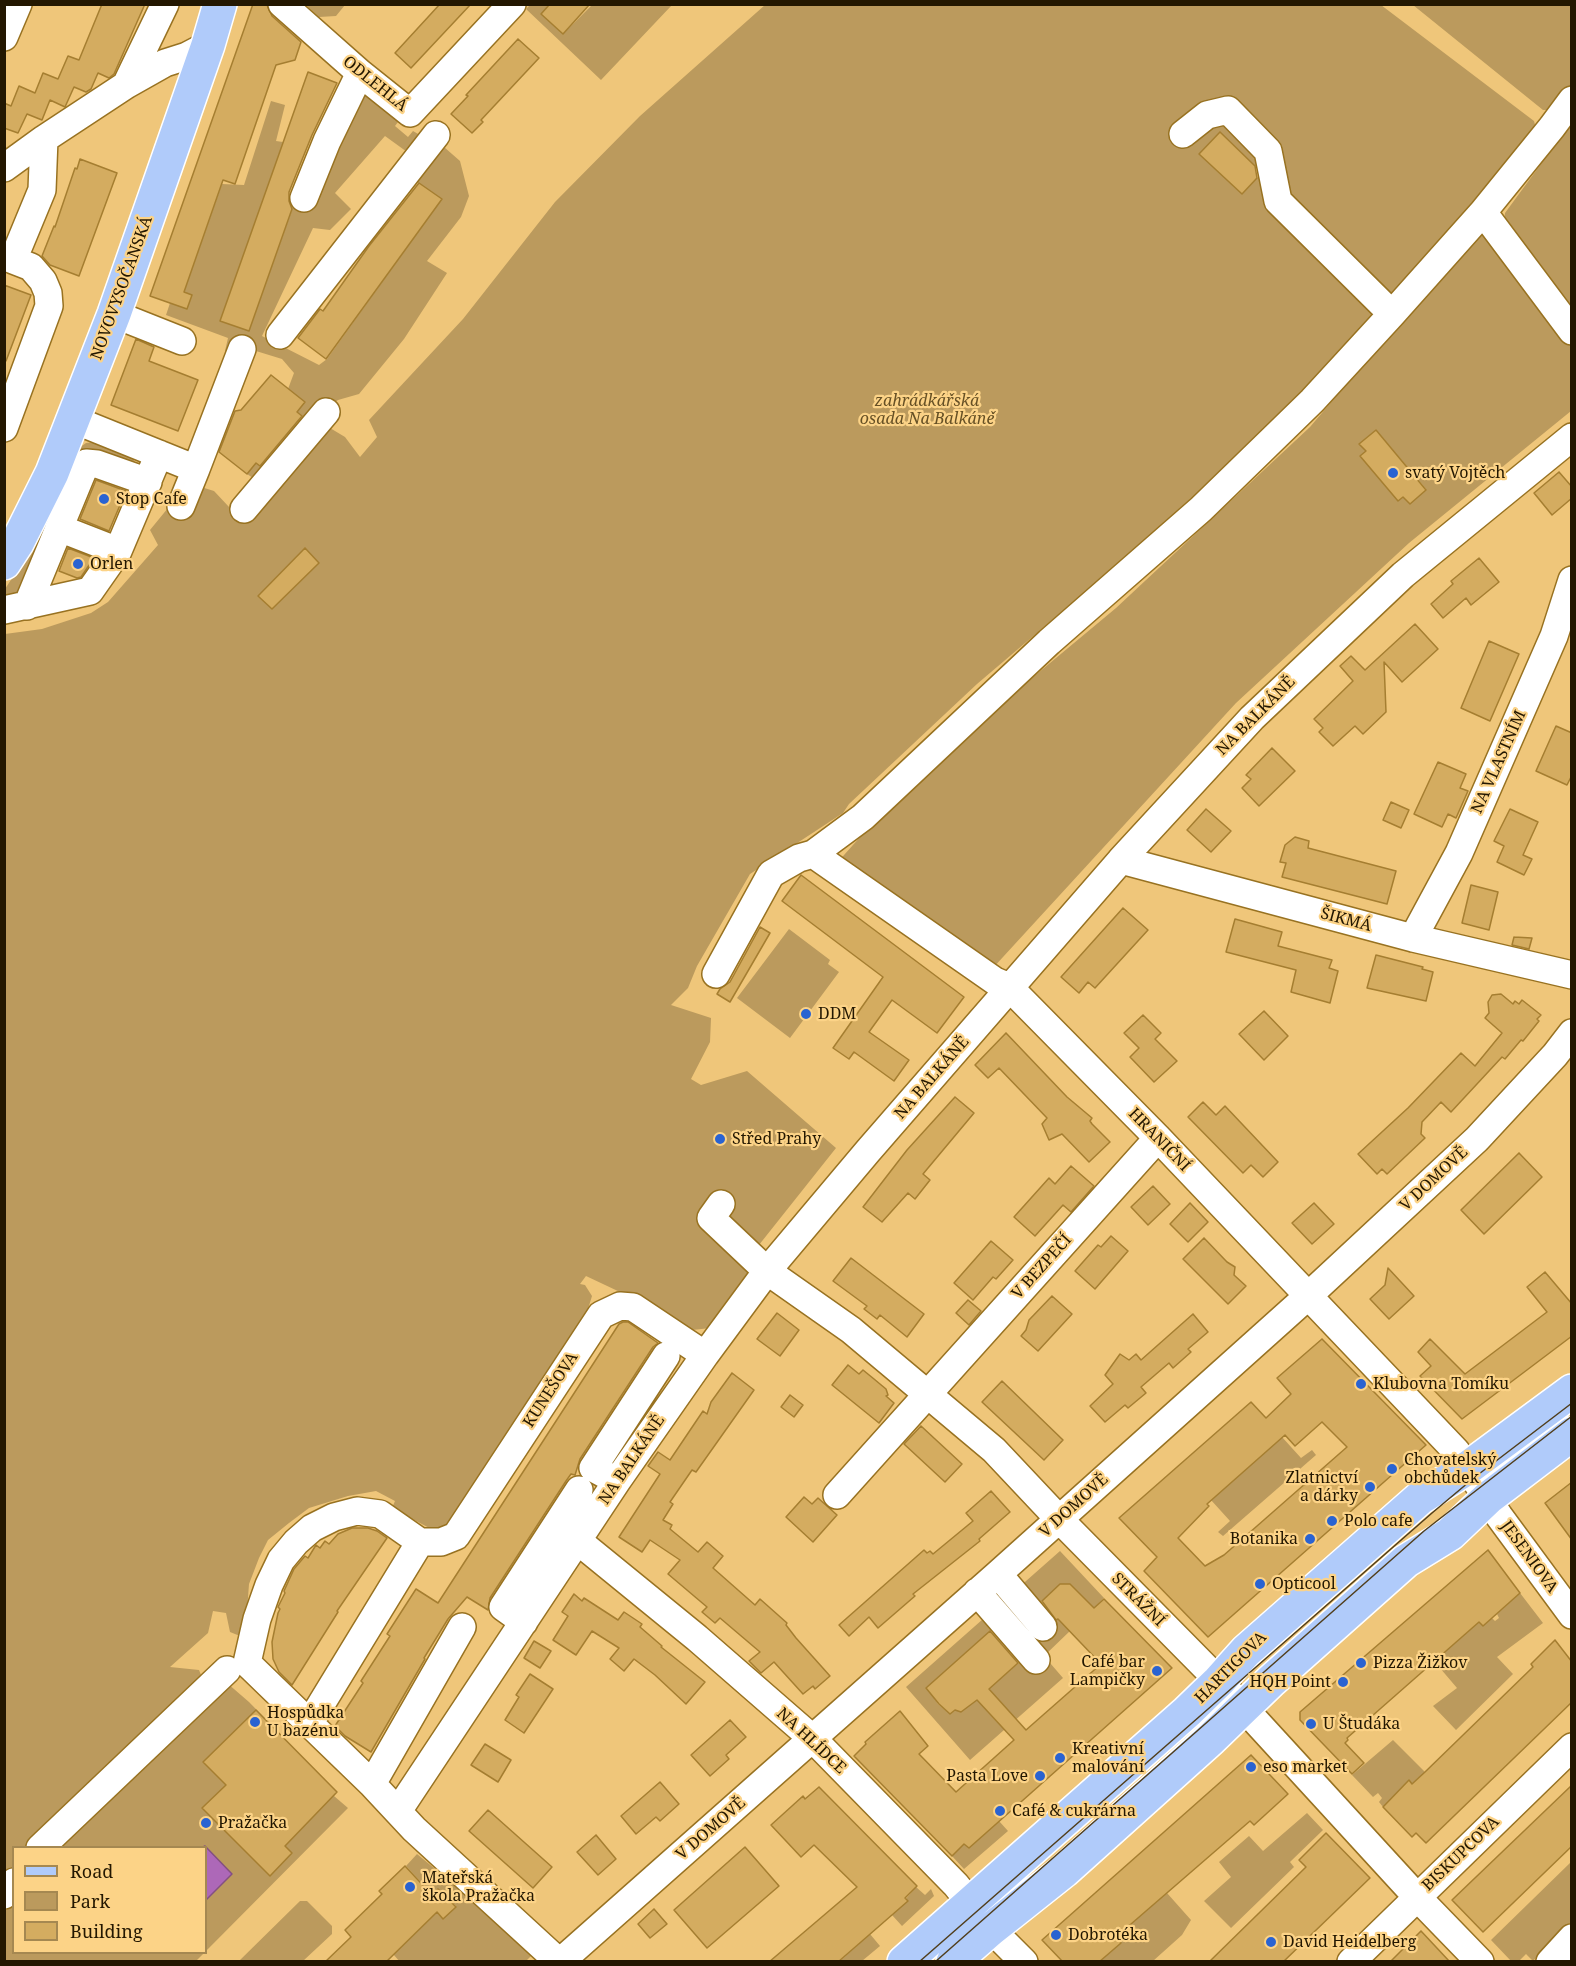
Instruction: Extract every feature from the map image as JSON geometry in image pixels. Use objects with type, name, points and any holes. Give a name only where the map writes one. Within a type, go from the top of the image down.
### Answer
[{"type":"main road","name":"NOVOVYSOČANSKÁ","points":[[4,563],[17,543],[52,473],[114,314],[208,45],[220,4]]},
{"type":"main road","name":"HARTIGOVA","points":[[953,1962],[981,1916],[1219,1681],[1246,1651],[1413,1504],[1469,1467],[1572,1391]]},
{"type":"main road","name":"HARTIGOVA","points":[[904,1962],[981,1916],[1064,1871],[1406,1562],[1450,1534],[1488,1498],[1571,1435]]},
{"type":"street","points":[[4,37],[18,4]]},
{"type":"street","points":[[126,85],[165,4]]},
{"type":"street","name":"ODLEHLÁ","points":[[282,4],[360,73],[410,113],[512,4]]},
{"type":"street","points":[[4,168],[126,85],[165,63],[188,56],[208,45]]},
{"type":"street","points":[[304,198],[327,141],[360,73]]},
{"type":"street","points":[[716,974],[771,874],[799,858],[813,854],[863,817],[1049,642],[1202,509],[1312,401],[1392,314],[1483,212],[1572,100]]},
{"type":"street","points":[[1183,134],[1207,115],[1228,110],[1268,151],[1278,201],[1392,314]]},
{"type":"street","points":[[280,335],[436,135]]},
{"type":"street","points":[[4,428],[49,306],[48,293],[43,281],[31,267],[9,259],[42,190],[44,139]]},
{"type":"street","points":[[1483,212],[1572,331]]},
{"type":"street","points":[[114,314],[182,340]]},
{"type":"street","points":[[181,506],[242,349]]},
{"type":"street","points":[[244,509],[326,412]]},
{"type":"street","points":[[72,420],[196,469]]},
{"type":"street","name":"NA BALKÁNĚ","points":[[398,1811],[617,1481],[767,1271],[1009,987],[1121,860],[1252,718],[1403,575],[1569,443]]},
{"type":"street","points":[[16,608],[90,591],[118,551],[159,454]]},
{"type":"street","points":[[16,608],[59,528],[86,464],[97,464],[148,482]]},
{"type":"street","points":[[59,528],[118,551]]},
{"type":"street","name":"NA VLASTNÍM","points":[[1413,938],[1459,854],[1554,636],[1572,580]]},
{"type":"street","name":"HRANIČNÍ","points":[[813,854],[995,981],[1009,987],[1158,1138],[1469,1467]]},
{"type":"street","name":"ŠIKMÁ","points":[[1121,860],[1413,938],[1572,975]]},
{"type":"street","name":"V DOMOVĚ","points":[[559,1962],[998,1575],[1308,1296],[1477,1139],[1555,1055],[1572,1033]]},
{"type":"street","name":"V BEZPEČÍ","points":[[837,1495],[1158,1138]]},
{"type":"street","name":"STRÁŽNÍ","points":[[721,1204],[711,1218],[767,1271],[851,1330],[994,1450],[1244,1707],[1417,1897],[1480,1962]]},
{"type":"street","name":"KUNEŠOVA","points":[[420,1542],[441,1542],[456,1536],[601,1315],[620,1306],[633,1308],[705,1355]]},
{"type":"street","points":[[617,1481],[593,1468],[666,1356]]},
{"type":"street","name":"JESENIOVA","points":[[1469,1467],[1488,1498],[1572,1614]]},
{"type":"street","points":[[524,1622],[503,1606],[579,1490]]},
{"type":"street","points":[[42,1846],[237,1667],[268,1585],[281,1560],[296,1542],[312,1528],[334,1516],[357,1511],[380,1514],[420,1542],[309,1724]]},
{"type":"street","name":"NA HLÍDCE","points":[[579,1541],[698,1638],[813,1739],[956,1885],[1024,1962]]},
{"type":"street","points":[[998,1575],[1043,1627]]},
{"type":"street","points":[[977,1592],[1036,1660]]},
{"type":"street","points":[[372,1784],[462,1627]]},
{"type":"street","points":[[237,1667],[309,1724],[372,1784],[414,1829],[559,1962]]},
{"type":"street","name":"BISKUPCOVA","points":[[1351,1962],[1572,1747]]},
{"type":"street","points":[[1550,1962],[1572,1938]]},
{"type":"green space","points":[[306,5],[345,5],[336,16],[319,17]]},
{"type":"green space","points":[[530,5],[550,5],[542,14],[563,34],[592,5],[672,5],[601,80],[526,9]]},
{"type":"green space","name":"zahrádkářská osada Na Balkáně","points":[[765,5],[1381,5],[1534,121],[1537,132],[1336,360],[1172,518],[977,684],[849,804],[843,813],[750,874],[697,966],[688,988],[671,1005],[711,1018],[710,1042],[691,1079],[701,1085],[747,1071],[836,1148],[751,1255],[752,1280],[720,1327],[692,1330],[586,1276],[580,1284],[585,1285],[592,1296],[588,1309],[451,1523],[433,1530],[392,1508],[395,1501],[376,1491],[348,1496],[309,1508],[289,1523],[268,1540],[249,1584],[245,1638],[230,1632],[226,1613],[213,1611],[208,1633],[170,1667],[199,1670],[204,1682],[34,1846],[12,1846],[12,1870],[5,1880],[5,634],[42,629],[91,613],[108,602],[158,545],[150,530],[168,508],[201,487],[214,491],[245,524],[280,479],[330,428],[345,437],[360,457],[377,437],[369,420],[463,319],[555,202],[640,116]],"holes":[[[1220,132],[1262,173],[1242,194],[1200,154]]]},
{"type":"green space","points":[[1413,5],[1571,5],[1571,88],[1556,110],[1543,110]]},
{"type":"green space","points":[[365,90],[401,118],[395,126],[408,137],[413,131],[425,138],[414,157],[385,136],[335,193],[351,209],[330,230],[313,228],[262,336],[319,365],[327,359],[441,200],[412,178],[444,147],[460,161],[469,196],[461,217],[427,261],[447,273],[404,339],[359,394],[338,400],[329,407],[259,482],[247,474],[256,463],[262,467],[302,417],[297,412],[288,389],[294,373],[282,359],[243,347],[225,351],[228,338],[166,315],[170,303],[187,309],[192,295],[184,292],[222,184],[244,185],[271,101],[285,105],[276,141],[283,142],[267,188],[296,198]],"holes":[[[263,200],[292,210],[249,331],[220,321]]]},
{"type":"green space","points":[[1571,123],[1571,314],[1504,225],[1505,213]]},
{"type":"green space","points":[[1481,225],[1571,347],[1571,411],[1409,543],[1236,703],[992,969],[836,864],[861,836],[996,708],[1116,608],[1310,427]],"holes":[[[1376,430],[1426,489],[1410,504],[1403,497],[1398,501],[1361,456],[1366,451],[1359,444]]]},
{"type":"green space","points":[[95,442],[133,458],[136,465],[100,456],[18,594],[5,595],[5,589],[18,569],[76,450],[86,443]]},
{"type":"green space","points":[[789,929],[830,960],[828,964],[839,972],[790,1038],[737,998]]},
{"type":"green space","points":[[1282,1437],[1301,1458],[1312,1450],[1316,1455],[1223,1536],[1218,1532],[1230,1521],[1211,1500]]},
{"type":"green space","points":[[1060,1551],[1104,1598],[1094,1608],[1078,1592],[1050,1593],[1037,1606],[1053,1623],[1059,1618],[1071,1630],[1044,1656],[1063,1678],[970,1760],[906,1687]],"holes":[[[996,1626],[1021,1661],[991,1687],[950,1714],[938,1704],[927,1688]],[[998,1699],[1009,1711],[997,1722],[986,1710]]]},
{"type":"green space","points":[[1520,1593],[1543,1623],[1497,1657],[1513,1674],[1456,1730],[1433,1706],[1457,1688],[1434,1661],[1479,1622],[1483,1626],[1492,1618],[1495,1621],[1499,1618],[1497,1614]]},
{"type":"green space","name":"Pražačka","points":[[227,1683],[249,1702],[337,1792],[334,1796],[348,1808],[207,1950],[207,1846],[58,1846]]},
{"type":"green space","points":[[1393,1740],[1425,1772],[1412,1784],[1409,1781],[1383,1807],[1379,1802],[1382,1798],[1378,1793],[1373,1797],[1352,1775]]},
{"type":"green space","points":[[1307,1813],[1323,1830],[1290,1862],[1294,1867],[1231,1928],[1204,1901],[1231,1877],[1219,1862],[1249,1836],[1263,1851]]},
{"type":"green space","points":[[999,1821],[1008,1831],[964,1869],[952,1856],[964,1844],[969,1848]]},
{"type":"green space","points":[[417,1854],[463,1892],[531,1956],[525,1962],[400,1962],[393,1954],[436,1912],[443,1918],[456,1906],[438,1889],[432,1894],[406,1866]]},
{"type":"green space","points":[[1571,1862],[1571,1922],[1533,1961],[1526,1954],[1519,1961],[1511,1961],[1491,1940]]},
{"type":"green space","points":[[916,1887],[925,1895],[931,1889],[934,1896],[902,1926],[892,1915]]},
{"type":"green space","points":[[1167,1893],[1191,1920],[1182,1935],[1153,1961],[1099,1962],[1121,1943],[1116,1937]]},
{"type":"green space","points":[[300,1901],[307,1901],[332,1926],[332,1934],[303,1961],[239,1961]]},
{"type":"green space","points":[[12,1902],[12,1954],[203,1954],[195,1962],[5,1961],[4,1913]]},
{"type":"green space","points":[[870,1934],[880,1946],[862,1961],[839,1962]]},
{"type":"shaded area","points":[[207,1848],[232,1874],[207,1899]]},
{"type":"building","points":[[102,4],[145,4],[114,74],[109,78],[98,73],[91,89],[86,92],[74,87],[65,107],[50,100],[42,120],[27,114],[18,133],[4,128],[4,103],[11,106],[19,86],[35,93],[43,73],[58,79],[68,56],[79,60]]},
{"type":"building","points":[[253,4],[267,5],[272,16],[301,42],[295,60],[276,65],[235,184],[223,180],[184,292],[192,295],[187,309],[150,296]]},
{"type":"building","points":[[440,4],[471,4],[411,68],[395,53]]},
{"type":"building","points":[[550,4],[590,4],[563,34],[541,14]]},
{"type":"building","points":[[518,39],[539,58],[481,120],[483,122],[472,133],[451,114]]},
{"type":"building","points":[[308,72],[337,83],[312,135],[289,192],[292,209],[249,331],[220,321]]},
{"type":"building","points":[[1220,132],[1255,166],[1257,178],[1242,194],[1199,154]]},
{"type":"building","points":[[80,159],[117,173],[79,276],[50,265],[42,256]]},
{"type":"building","points":[[419,183],[442,199],[326,359],[298,338],[320,309],[323,311],[369,246]]},
{"type":"building","points":[[4,285],[31,295],[6,361],[4,361]]},
{"type":"building","points":[[136,339],[154,347],[149,361],[198,380],[178,431],[111,405]]},
{"type":"building","points":[[271,375],[305,402],[297,412],[302,416],[260,466],[256,463],[247,474],[219,452],[235,411],[241,410]]},
{"type":"building","name":"svatý Vojtěch","points":[[1376,430],[1426,490],[1410,504],[1403,497],[1398,501],[1360,456],[1366,451],[1359,444]]},
{"type":"building","points":[[1559,472],[1572,487],[1572,498],[1552,515],[1534,493]]},
{"type":"building","points":[[96,480],[126,491],[109,531],[80,519]]},
{"type":"building","points":[[68,548],[94,558],[81,577],[77,578],[59,571]]},
{"type":"building","points":[[305,548],[319,563],[272,609],[258,596]]},
{"type":"building","points":[[1479,558],[1499,582],[1471,605],[1466,598],[1443,618],[1431,604],[1453,584],[1451,581]]},
{"type":"building","points":[[1415,624],[1438,649],[1402,682],[1384,662],[1386,712],[1363,734],[1355,726],[1333,746],[1319,732],[1323,728],[1314,719],[1353,681],[1340,666],[1351,656],[1365,670]]},
{"type":"building","points":[[1489,641],[1519,654],[1490,721],[1461,708]]},
{"type":"building","points":[[1556,726],[1572,733],[1572,775],[1567,785],[1536,771]]},
{"type":"building","points":[[1272,748],[1295,771],[1259,806],[1242,788],[1251,779],[1246,775]]},
{"type":"building","points":[[1438,762],[1466,774],[1460,788],[1468,791],[1456,818],[1448,814],[1442,827],[1414,814]]},
{"type":"building","points":[[1391,802],[1409,810],[1401,828],[1383,820]]},
{"type":"building","points":[[1206,809],[1231,831],[1211,852],[1187,830]]},
{"type":"building","points":[[1510,809],[1538,822],[1523,855],[1532,859],[1524,875],[1497,862],[1504,846],[1494,841]]},
{"type":"building","points":[[1295,837],[1309,841],[1308,848],[1396,871],[1387,904],[1282,877],[1286,863],[1280,862],[1285,845]]},
{"type":"building","points":[[801,875],[964,997],[937,1033],[892,1000],[869,1032],[909,1060],[894,1081],[854,1052],[849,1059],[833,1048],[883,977],[782,901]]},
{"type":"building","points":[[1471,885],[1498,892],[1489,930],[1462,923]]},
{"type":"building","points":[[1123,908],[1148,930],[1095,988],[1088,982],[1079,993],[1061,977]]},
{"type":"building","points":[[1235,919],[1282,932],[1278,946],[1332,960],[1329,968],[1338,971],[1330,1003],[1291,992],[1296,970],[1226,952]]},
{"type":"building","points":[[760,927],[770,933],[730,1002],[717,994],[730,982]]},
{"type":"building","points":[[1514,937],[1532,938],[1529,949],[1512,945]]},
{"type":"building","points":[[1376,955],[1423,967],[1422,969],[1433,972],[1426,1001],[1367,988]]},
{"type":"building","points":[[1501,994],[1513,1004],[1515,1001],[1519,1004],[1522,1000],[1541,1015],[1537,1019],[1539,1021],[1523,1041],[1521,1040],[1505,1059],[1502,1057],[1451,1112],[1441,1102],[1422,1122],[1421,1134],[1425,1138],[1387,1174],[1382,1169],[1377,1174],[1358,1154],[1408,1108],[1461,1053],[1475,1066],[1502,1033],[1485,1018],[1489,1013],[1488,1002],[1492,995]]},
{"type":"building","points":[[1264,1011],[1288,1036],[1264,1060],[1239,1034]]},
{"type":"building","points":[[1143,1015],[1161,1033],[1155,1039],[1177,1061],[1154,1082],[1130,1057],[1139,1048],[1124,1033]]},
{"type":"building","points":[[1006,1033],[1067,1097],[1092,1118],[1090,1121],[1092,1124],[1110,1142],[1089,1162],[1062,1134],[1049,1140],[1042,1124],[1047,1118],[999,1068],[988,1078],[975,1065]]},
{"type":"building","points":[[955,1097],[974,1113],[923,1174],[930,1180],[915,1199],[908,1193],[882,1222],[863,1207],[907,1150]]},
{"type":"building","points":[[1203,1102],[1216,1115],[1225,1106],[1278,1162],[1263,1177],[1251,1165],[1243,1173],[1188,1117]]},
{"type":"building","points":[[1519,1153],[1542,1177],[1484,1234],[1461,1210]]},
{"type":"building","points":[[1071,1166],[1094,1186],[1071,1212],[1063,1205],[1035,1236],[1014,1217],[1049,1178],[1055,1184]]},
{"type":"building","points":[[1153,1186],[1170,1204],[1148,1225],[1131,1207]]},
{"type":"building","points":[[1190,1203],[1208,1222],[1188,1242],[1170,1224]]},
{"type":"building","points":[[1314,1203],[1334,1224],[1312,1244],[1292,1223]]},
{"type":"building","points":[[1111,1236],[1128,1251],[1095,1289],[1075,1271],[1098,1245],[1101,1247]]},
{"type":"building","points":[[1204,1238],[1227,1262],[1235,1267],[1234,1275],[1246,1286],[1228,1304],[1183,1259]]},
{"type":"building","points":[[991,1241],[1013,1260],[996,1279],[993,1277],[973,1300],[954,1283]]},
{"type":"building","points":[[851,1258],[924,1314],[907,1337],[880,1315],[877,1319],[864,1309],[867,1306],[833,1281]]},
{"type":"building","points":[[1388,1268],[1414,1296],[1389,1319],[1370,1299],[1385,1285]]},
{"type":"building","points":[[1545,1272],[1572,1304],[1572,1336],[1462,1419],[1420,1376],[1431,1366],[1418,1352],[1430,1339],[1465,1374],[1547,1312],[1527,1287]]},
{"type":"building","points":[[1052,1296],[1072,1314],[1038,1351],[1021,1336],[1029,1320]]},
{"type":"building","points":[[968,1300],[981,1311],[969,1325],[956,1313]]},
{"type":"building","points":[[777,1313],[799,1330],[780,1356],[757,1339]]},
{"type":"building","points":[[1193,1314],[1208,1332],[1188,1349],[1191,1352],[1173,1368],[1169,1363],[1141,1387],[1146,1393],[1128,1408],[1125,1405],[1105,1422],[1090,1406],[1113,1384],[1105,1375],[1120,1354],[1129,1360],[1136,1354],[1141,1360]]},
{"type":"building","points":[[628,1322],[658,1343],[653,1347],[580,1459],[575,1475],[571,1474],[566,1481],[490,1598],[488,1610],[467,1597],[448,1619],[371,1752],[345,1736],[335,1726],[363,1683],[361,1681],[390,1636],[387,1634],[416,1589],[438,1603],[619,1324]]},
{"type":"building","points":[[1322,1339],[1426,1445],[1208,1637],[1144,1571],[1157,1557],[1119,1518],[1251,1402],[1266,1418],[1291,1394],[1277,1378]],"holes":[[[1322,1422],[1347,1447],[1224,1555],[1205,1566],[1178,1538],[1209,1506],[1207,1504],[1285,1435],[1295,1446]]]},
{"type":"building","points":[[848,1365],[859,1374],[863,1370],[874,1379],[886,1389],[888,1395],[886,1396],[894,1403],[879,1423],[832,1385]]},
{"type":"building","points":[[732,1373],[754,1390],[696,1472],[692,1470],[670,1502],[673,1504],[663,1520],[672,1525],[670,1529],[698,1552],[707,1542],[723,1556],[713,1568],[755,1605],[760,1599],[787,1623],[786,1625],[796,1638],[830,1676],[815,1689],[813,1686],[803,1694],[774,1662],[761,1673],[749,1661],[760,1652],[720,1618],[715,1623],[702,1612],[707,1607],[668,1574],[680,1560],[650,1540],[642,1552],[619,1537],[660,1474],[648,1466],[658,1452],[670,1460],[703,1411],[707,1414],[711,1402]]},
{"type":"building","points":[[1002,1381],[1063,1440],[1044,1460],[982,1402]]},
{"type":"building","points":[[790,1395],[803,1405],[794,1417],[781,1407]]},
{"type":"building","points":[[921,1426],[962,1464],[945,1482],[904,1444]]},
{"type":"building","points":[[1572,1482],[1572,1540],[1545,1503]]},
{"type":"building","points":[[991,1491],[1010,1512],[979,1539],[980,1541],[913,1594],[915,1596],[878,1628],[869,1617],[849,1636],[839,1625],[924,1550],[933,1554],[973,1521],[966,1513]]},
{"type":"building","points":[[804,1497],[812,1504],[818,1498],[837,1515],[813,1542],[786,1517]]},
{"type":"building","points":[[352,1528],[368,1528],[387,1538],[337,1611],[292,1685],[279,1672],[273,1659],[272,1642],[280,1609],[278,1607],[284,1591],[294,1569],[305,1556],[308,1558],[316,1545],[320,1548],[325,1541],[329,1544],[338,1534]]},
{"type":"building","points":[[1488,1550],[1520,1593],[1483,1626],[1479,1622],[1347,1738],[1345,1743],[1364,1763],[1352,1774],[1300,1720],[1300,1712]]},
{"type":"building","points":[[1060,1584],[1070,1584],[1094,1608],[1104,1599],[1172,1668],[969,1848],[964,1844],[952,1856],[854,1756],[866,1744],[865,1742],[900,1711],[928,1746],[919,1754],[956,1792],[1014,1740],[977,1700],[961,1712],[955,1710],[950,1714],[926,1688],[990,1631],[1018,1663],[989,1689],[1026,1730],[1101,1664],[1058,1619],[1056,1620],[1042,1601]]},
{"type":"building","points":[[574,1594],[582,1601],[584,1598],[618,1620],[624,1612],[642,1624],[640,1627],[661,1647],[705,1682],[686,1704],[634,1659],[624,1671],[610,1659],[619,1648],[592,1631],[576,1655],[553,1640],[568,1616],[562,1612]]},
{"type":"building","points":[[1555,1640],[1572,1662],[1572,1702],[1426,1843],[1416,1833],[1412,1837],[1383,1807],[1409,1780],[1412,1784],[1425,1772],[1533,1667],[1531,1664]]},
{"type":"building","points":[[534,1641],[551,1651],[540,1668],[524,1658]]},
{"type":"building","points":[[530,1674],[553,1689],[524,1733],[505,1720],[519,1697],[516,1695]]},
{"type":"building","points":[[256,1710],[337,1792],[285,1846],[292,1853],[270,1876],[202,1808],[226,1785],[203,1762]]},
{"type":"building","points":[[730,1720],[746,1737],[726,1755],[729,1759],[710,1776],[691,1755]]},
{"type":"building","points":[[485,1744],[511,1760],[498,1782],[471,1765]]},
{"type":"building","points":[[1251,1755],[1288,1794],[1254,1825],[1250,1821],[1116,1937],[1121,1943],[1099,1962],[1063,1962],[1042,1940]]},
{"type":"building","points":[[660,1782],[679,1804],[660,1821],[656,1817],[636,1834],[621,1816]]},
{"type":"building","points":[[1572,1785],[1572,1846],[1483,1932],[1452,1900]]},
{"type":"building","points":[[819,1787],[917,1886],[905,1898],[908,1901],[838,1962],[769,1962],[857,1887],[814,1845],[801,1857],[771,1825],[803,1796],[805,1799]]},
{"type":"building","points":[[488,1810],[552,1867],[533,1888],[469,1831]]},
{"type":"building","points":[[1326,1833],[1370,1878],[1283,1962],[1209,1962],[1306,1867],[1299,1860]]},
{"type":"building","points":[[596,1835],[616,1859],[598,1875],[577,1852]]},
{"type":"building","points":[[745,1847],[779,1886],[707,1948],[674,1910]]},
{"type":"building","points":[[405,1866],[432,1895],[438,1889],[456,1907],[443,1919],[437,1912],[386,1962],[325,1962],[351,1937],[345,1930],[382,1894],[379,1891]]},
{"type":"building","points":[[654,1909],[667,1924],[650,1938],[638,1924]]},
{"type":"building","points":[[1421,1931],[1450,1962],[1390,1962]]},
{"type":"tram line","points":[[919,1962],[1432,1513],[1572,1403]]},
{"type":"tram line","points":[[935,1962],[1424,1531],[1572,1416]]},
{"type":"place","name":"svatý Vojtěch","points":[[1393,473]]},
{"type":"place","name":"Stop Cafe","points":[[104,499]]},
{"type":"place","name":"Orlen","points":[[78,564]]},
{"type":"place","name":"DDM","points":[[806,1014]]},
{"type":"place","name":"Střed Prahy","points":[[720,1139]]},
{"type":"place","name":"Klubovna Tomíku","points":[[1361,1384]]},
{"type":"place","name":"Chovatelský obchůdek","points":[[1392,1469]]},
{"type":"place","name":"Zlatnictví a dárky","points":[[1370,1487]]},
{"type":"place","name":"Polo cafe","points":[[1332,1521]]},
{"type":"place","name":"Botanika","points":[[1310,1539]]},
{"type":"place","name":"Opticool","points":[[1260,1584]]},
{"type":"place","name":"Pizza Žižkov","points":[[1361,1663]]},
{"type":"place","name":"Café bar Lampičky","points":[[1157,1671]]},
{"type":"place","name":"HQH Point","points":[[1343,1682]]},
{"type":"place","name":"Hospůdka U bazénu","points":[[255,1722]]},
{"type":"place","name":"U Študáka","points":[[1311,1724]]},
{"type":"place","name":"Kreativní malování","points":[[1060,1758]]},
{"type":"place","name":"eso market","points":[[1251,1767]]},
{"type":"place","name":"Pasta Love","points":[[1040,1776]]},
{"type":"place","name":"Café & cukrárna","points":[[1000,1811]]},
{"type":"place","name":"Pražačka","points":[[206,1823]]},
{"type":"place","name":"Mateřská škola Pražačka","points":[[410,1887]]},
{"type":"place","name":"Dobrotéka","points":[[1056,1935]]},
{"type":"place","name":"David Heidelberg","points":[[1271,1942]]}]
